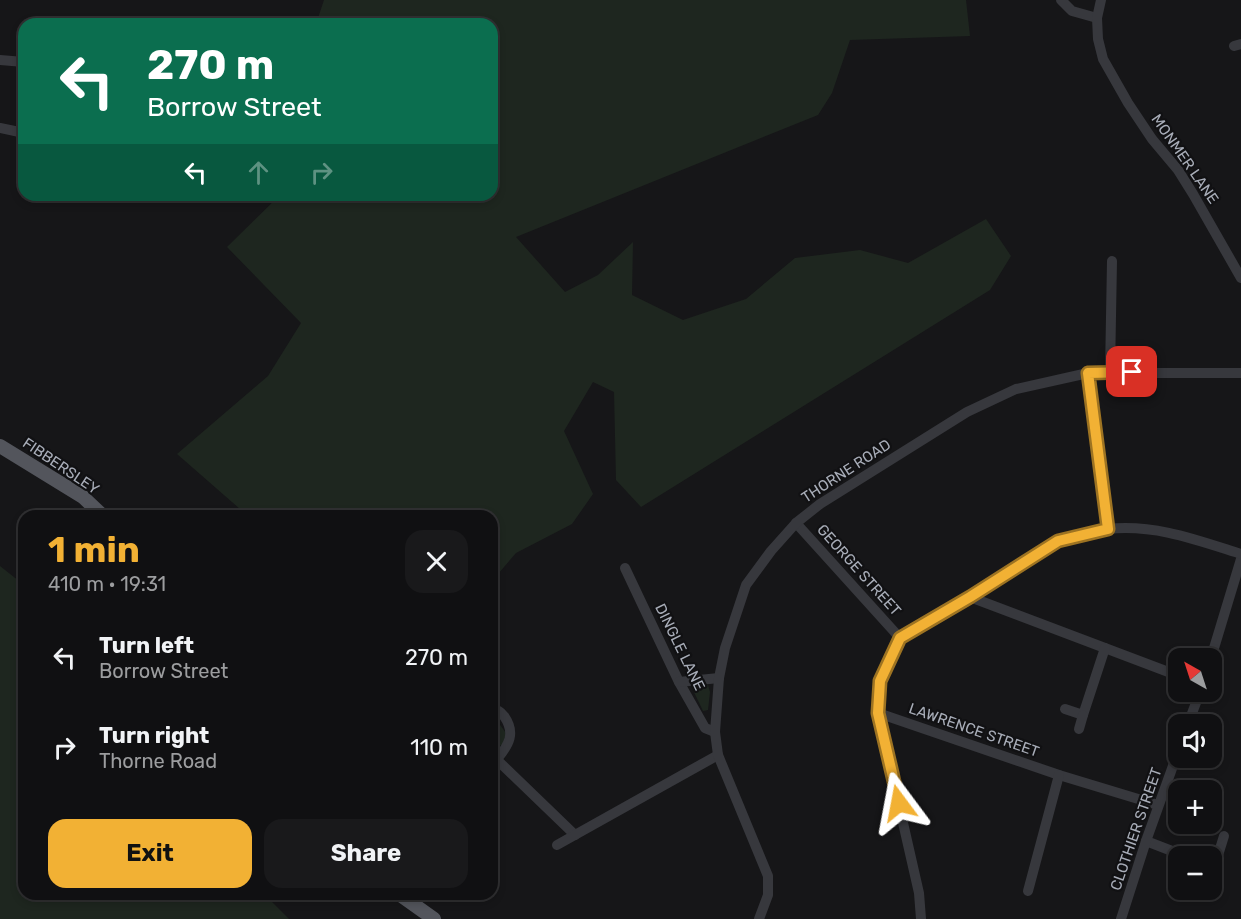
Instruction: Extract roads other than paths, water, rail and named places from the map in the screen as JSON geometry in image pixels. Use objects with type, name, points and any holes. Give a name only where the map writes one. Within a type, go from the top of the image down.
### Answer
[{"type":"main road","name":"FIBBERSLEY","points":[[0,446],[83,498],[96,510]]},
{"type":"main road","points":[[407,900],[434,919]]},
{"type":"street","points":[[1061,0],[1072,11],[1097,18]]},
{"type":"street","name":"MONMER LANE","points":[[1101,0],[1097,18],[1098,39],[1104,59],[1128,104],[1194,194],[1241,278]]},
{"type":"street","points":[[0,60],[18,62]]},
{"type":"street","points":[[0,128],[18,132]]},
{"type":"street","points":[[1110,372],[1112,261]]},
{"type":"street","points":[[1088,373],[1108,529]]},
{"type":"street","name":"THORNE ROAD","points":[[759,919],[768,895],[768,876],[718,755],[715,732],[718,678],[727,639],[746,585],[771,551],[796,523],[820,504],[966,412],[1016,388],[1088,373],[1241,373]]},
{"type":"street","name":"GEORGE STREET","points":[[796,523],[900,638]]},
{"type":"street","points":[[921,919],[919,894],[878,713],[880,681],[900,638],[1058,541],[1108,529],[1147,528],[1180,535],[1241,554]]},
{"type":"street","points":[[1213,648],[1241,559]]},
{"type":"street","name":"DINGLE LANE","points":[[625,568],[679,682],[705,728],[715,732]]},
{"type":"street","points":[[970,597],[1168,672]]},
{"type":"street","points":[[1079,729],[1106,648]]},
{"type":"street","points":[[679,682],[718,678]]},
{"type":"street","points":[[1065,709],[1083,715]]},
{"type":"street","points":[[498,710],[511,731],[507,745],[498,753]]},
{"type":"street","name":"LAWRENCE STREET","points":[[878,713],[1059,775],[1158,805]]},
{"type":"street","points":[[557,845],[718,755]]},
{"type":"street","points":[[498,761],[575,835]]},
{"type":"street","name":"CLOTHIER STREET","points":[[1121,919],[1172,768]]},
{"type":"street","points":[[1028,891],[1059,775]]},
{"type":"street","points":[[1221,846],[1224,836]]},
{"type":"street","points":[[1146,841],[1168,849]]}]
